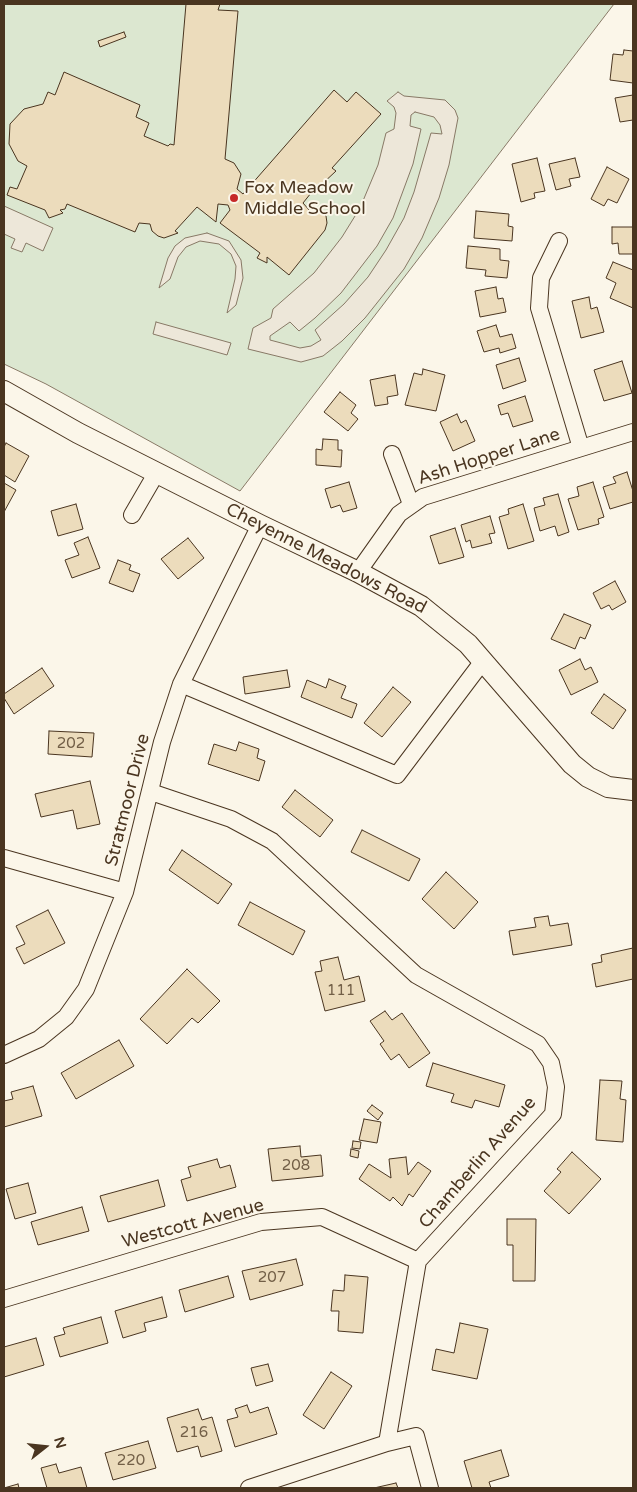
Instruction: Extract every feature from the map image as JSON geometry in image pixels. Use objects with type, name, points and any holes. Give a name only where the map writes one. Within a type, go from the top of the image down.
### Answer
[{"type":"main road","name":"Cheyenne Meadows Road","points":[[4,391],[78,433],[358,572],[421,606],[448,626],[483,661],[572,764],[588,777],[608,787],[633,790]]},
{"type":"street","points":[[559,241],[541,278],[539,308],[581,448]]},
{"type":"street","name":"Ash Hopper Lane","points":[[358,572],[399,514],[411,504],[438,492],[633,432]]},
{"type":"street","points":[[392,454],[411,504]]},
{"type":"street","points":[[132,515],[157,472]]},
{"type":"street","name":"Stratmoor Drive","points":[[4,1054],[39,1039],[66,1017],[86,989],[126,892],[162,742],[181,684],[260,525]]},
{"type":"street","points":[[181,684],[397,775],[483,661]]},
{"type":"street","name":"Chamberlin Avenue","points":[[151,792],[231,819],[272,841],[416,975],[538,1044],[551,1063],[556,1087],[553,1114],[418,1261]]},
{"type":"street","points":[[4,858],[126,892]]},
{"type":"street","name":"Westcott Avenue","points":[[4,1299],[261,1222],[322,1217],[418,1261]]},
{"type":"street","points":[[387,1443],[418,1261]]},
{"type":"street","points":[[249,1488],[387,1443],[416,1436],[430,1488]]},
{"type":"green space","name":"Fox Meadow Middle School","points":[[4,4],[614,4],[240,491],[46,384],[4,364]]},
{"type":"shaded area","points":[[398,92],[404,96],[445,100],[455,110],[458,118],[449,165],[439,198],[422,238],[404,269],[365,318],[342,341],[323,356],[301,362],[248,349],[253,328],[271,318],[273,309],[314,273],[342,237],[360,208],[378,165],[386,133],[394,129],[396,113],[394,107],[387,101]],"holes":[[[415,112],[434,117],[440,125],[442,134],[431,133],[414,192],[404,218],[368,277],[344,304],[315,330],[321,340],[311,346],[300,348],[270,340],[270,336],[290,322],[299,331],[315,318],[341,293],[377,246],[393,218],[413,164],[421,129],[410,126],[411,115]]]},
{"type":"shaded area","points":[[4,206],[53,228],[43,251],[26,243],[22,252],[11,248],[15,239],[4,234]]},
{"type":"shaded area","points":[[207,233],[229,241],[241,260],[243,278],[236,305],[227,313],[236,266],[231,254],[219,244],[200,241],[186,247],[178,257],[170,279],[159,288],[168,258],[175,246],[185,238]]},
{"type":"shaded area","points":[[156,322],[231,343],[227,355],[153,334]]},
{"type":"building","points":[[186,4],[220,4],[218,10],[238,11],[225,159],[234,163],[241,174],[237,189],[243,194],[334,90],[347,102],[356,92],[381,114],[332,168],[336,171],[321,185],[319,183],[303,203],[310,211],[322,212],[326,216],[327,223],[325,230],[289,275],[267,257],[267,263],[257,258],[260,253],[220,223],[230,210],[228,205],[218,204],[216,222],[197,207],[175,231],[178,233],[164,238],[152,231],[150,224],[139,223],[135,232],[67,204],[65,209],[60,210],[63,213],[49,218],[45,210],[7,195],[10,187],[17,189],[27,166],[18,161],[9,144],[10,124],[24,109],[43,104],[48,92],[55,95],[64,72],[140,105],[136,117],[149,123],[144,136],[168,146],[170,144],[174,145]]},
{"type":"building","points":[[124,32],[126,37],[100,47],[98,41]]},
{"type":"building","points":[[624,50],[633,51],[633,83],[610,80],[613,54],[623,55]]},
{"type":"building","points":[[633,95],[633,120],[620,122],[615,98]]},
{"type":"building","points":[[537,158],[545,191],[534,193],[535,198],[521,202],[512,164]]},
{"type":"building","points":[[575,158],[580,177],[569,179],[571,186],[556,190],[549,164]]},
{"type":"building","points":[[607,167],[629,179],[617,203],[608,199],[604,206],[591,199]]},
{"type":"building","points":[[476,211],[509,214],[508,226],[513,227],[512,241],[474,238]]},
{"type":"building","points":[[612,227],[633,227],[633,254],[619,254],[618,243],[612,244]]},
{"type":"building","points":[[468,246],[500,249],[500,260],[509,261],[507,278],[485,276],[486,270],[466,268]]},
{"type":"building","points":[[613,262],[633,270],[633,308],[610,298],[616,283],[606,278]]},
{"type":"building","points":[[496,287],[498,299],[503,298],[506,312],[480,317],[475,291]]},
{"type":"building","points":[[589,297],[591,309],[597,307],[604,332],[581,338],[572,301]]},
{"type":"building","points":[[496,325],[500,337],[512,334],[516,348],[500,353],[499,348],[484,352],[477,331]]},
{"type":"building","points":[[519,358],[526,381],[503,389],[496,365]]},
{"type":"building","points":[[622,361],[632,393],[604,401],[594,370]]},
{"type":"building","points":[[423,369],[445,375],[436,411],[405,405],[414,373],[422,375]]},
{"type":"building","points":[[395,375],[398,395],[387,397],[388,404],[375,406],[370,380]]},
{"type":"building","points":[[340,392],[356,405],[351,413],[358,419],[348,431],[324,412]]},
{"type":"building","points":[[525,396],[533,421],[513,427],[508,413],[501,415],[498,405]]},
{"type":"building","points":[[457,414],[461,423],[466,420],[475,441],[453,451],[440,422]]},
{"type":"building","points":[[323,439],[338,440],[338,450],[342,450],[341,467],[316,465],[316,449],[322,450]]},
{"type":"building","points":[[6,443],[29,456],[15,482],[4,475],[4,447]]},
{"type":"building","points":[[627,472],[633,491],[633,502],[610,509],[603,487],[616,483],[613,477]]},
{"type":"building","points":[[349,482],[357,508],[343,512],[340,505],[331,508],[325,489]]},
{"type":"building","points":[[593,482],[604,517],[598,519],[599,524],[578,530],[568,499],[579,496],[577,487]]},
{"type":"building","points":[[4,483],[16,490],[4,512]]},
{"type":"building","points":[[558,494],[569,532],[558,536],[555,526],[540,531],[534,508],[545,505],[543,498]]},
{"type":"building","points":[[76,504],[83,529],[58,536],[51,511]]},
{"type":"building","points":[[523,504],[534,541],[508,549],[499,517],[509,514],[508,509]]},
{"type":"building","points":[[490,516],[495,533],[489,534],[492,543],[472,548],[470,540],[466,542],[461,525]]},
{"type":"building","points":[[455,528],[464,557],[439,564],[430,536]]},
{"type":"building","points":[[88,537],[100,568],[72,578],[65,560],[79,555],[74,543]]},
{"type":"building","points":[[188,538],[204,558],[178,579],[161,559]]},
{"type":"building","points":[[118,560],[131,565],[129,570],[140,574],[133,592],[109,583]]},
{"type":"building","points":[[615,581],[626,602],[612,610],[609,605],[601,609],[593,593]]},
{"type":"building","points":[[564,614],[591,625],[585,639],[580,637],[575,649],[551,639]]},
{"type":"building","points":[[580,659],[585,670],[591,667],[598,682],[571,695],[559,670]]},
{"type":"building","points":[[42,668],[54,686],[14,714],[4,698],[4,694]]},
{"type":"building","points":[[287,670],[290,687],[245,694],[243,677]]},
{"type":"building","points":[[329,679],[346,686],[341,698],[357,704],[352,718],[301,697],[307,680],[326,688]]},
{"type":"building","points":[[393,687],[411,702],[382,737],[364,723]]},
{"type":"building","points":[[604,694],[626,710],[613,729],[591,713]]},
{"type":"building","points":[[49,731],[94,733],[92,757],[48,754]]},
{"type":"building","points":[[239,742],[259,749],[257,758],[265,761],[259,781],[208,764],[214,744],[236,751]]},
{"type":"building","points":[[90,781],[100,824],[77,829],[73,810],[41,817],[35,794]]},
{"type":"building","points":[[295,790],[333,820],[320,837],[282,807]]},
{"type":"building","points":[[362,830],[420,859],[409,881],[351,852]]},
{"type":"building","points":[[182,850],[232,884],[218,904],[169,870]]},
{"type":"building","points":[[446,872],[478,902],[454,929],[422,899]]},
{"type":"building","points":[[250,902],[305,931],[293,955],[238,925]]},
{"type":"building","points":[[48,910],[65,943],[24,964],[16,948],[25,944],[16,926]]},
{"type":"building","points":[[548,916],[550,926],[568,923],[572,945],[513,955],[509,931],[536,927],[534,918]]},
{"type":"building","points":[[633,948],[633,979],[596,987],[592,964],[602,962],[601,955]]},
{"type":"building","points":[[338,957],[344,980],[359,976],[365,1001],[325,1011],[315,972],[322,971],[320,961]]},
{"type":"building","points":[[187,969],[220,1001],[198,1023],[192,1018],[167,1044],[140,1019]]},
{"type":"building","points":[[385,1011],[392,1020],[402,1013],[430,1053],[409,1068],[399,1054],[391,1060],[380,1044],[384,1041],[370,1021]]},
{"type":"building","points":[[119,1040],[134,1066],[76,1099],[61,1073]]},
{"type":"building","points":[[433,1063],[505,1085],[499,1107],[475,1100],[472,1108],[451,1102],[454,1094],[426,1086]]},
{"type":"building","points":[[600,1080],[622,1081],[620,1099],[626,1100],[623,1142],[596,1140]]},
{"type":"building","points":[[33,1086],[42,1116],[4,1127],[4,1101],[13,1099],[11,1092]]},
{"type":"building","points":[[372,1105],[383,1113],[378,1120],[367,1111]]},
{"type":"building","points":[[364,1119],[381,1122],[377,1143],[359,1140]]},
{"type":"building","points":[[353,1141],[361,1142],[360,1149],[352,1148]]},
{"type":"building","points":[[300,1146],[301,1157],[321,1155],[323,1176],[272,1181],[268,1149]]},
{"type":"building","points":[[351,1149],[359,1151],[358,1158],[350,1156]]},
{"type":"building","points":[[572,1152],[601,1179],[569,1214],[544,1191],[561,1172],[557,1169]]},
{"type":"building","points":[[406,1157],[408,1175],[418,1162],[431,1171],[413,1197],[409,1194],[402,1206],[393,1197],[390,1201],[359,1179],[369,1164],[391,1178],[389,1159]]},
{"type":"building","points":[[217,1159],[220,1168],[230,1165],[236,1187],[187,1201],[181,1180],[191,1177],[188,1167]]},
{"type":"building","points":[[158,1180],[165,1206],[108,1222],[100,1196]]},
{"type":"building","points":[[28,1183],[36,1213],[15,1219],[6,1189]]},
{"type":"building","points":[[82,1207],[89,1231],[38,1245],[31,1222]]},
{"type":"building","points":[[507,1219],[536,1219],[535,1281],[513,1281],[513,1245],[507,1245]]},
{"type":"building","points":[[296,1259],[303,1285],[250,1300],[242,1271]]},
{"type":"building","points":[[345,1275],[368,1277],[363,1333],[338,1331],[339,1311],[331,1311],[333,1290],[344,1291]]},
{"type":"building","points":[[228,1276],[234,1297],[185,1312],[179,1290]]},
{"type":"building","points":[[162,1297],[167,1317],[144,1323],[146,1331],[123,1338],[115,1311]]},
{"type":"building","points":[[101,1317],[108,1343],[60,1357],[54,1337],[65,1334],[63,1328]]},
{"type":"building","points":[[460,1323],[488,1329],[477,1379],[432,1370],[436,1349],[454,1353]]},
{"type":"building","points":[[36,1338],[44,1365],[4,1377],[4,1347]]},
{"type":"building","points":[[268,1364],[273,1381],[256,1386],[251,1368]]},
{"type":"building","points":[[331,1372],[352,1386],[324,1429],[303,1415]]},
{"type":"building","points":[[247,1405],[250,1413],[268,1407],[277,1434],[235,1447],[227,1420],[238,1417],[235,1409]]},
{"type":"building","points":[[198,1409],[202,1420],[212,1417],[222,1451],[201,1457],[198,1446],[177,1452],[167,1418]]},
{"type":"building","points":[[148,1441],[156,1468],[113,1480],[105,1453]]},
{"type":"building","points":[[501,1450],[509,1476],[489,1482],[491,1488],[472,1488],[464,1461]]},
{"type":"building","points":[[56,1464],[59,1473],[81,1467],[87,1488],[47,1488],[41,1468]]},
{"type":"building","points":[[396,1483],[398,1488],[374,1488]]},
{"type":"building","points":[[18,1484],[19,1488],[4,1488]]},
{"type":"place","name":"Fox Meadow Middle School","points":[[234,198]]}]
